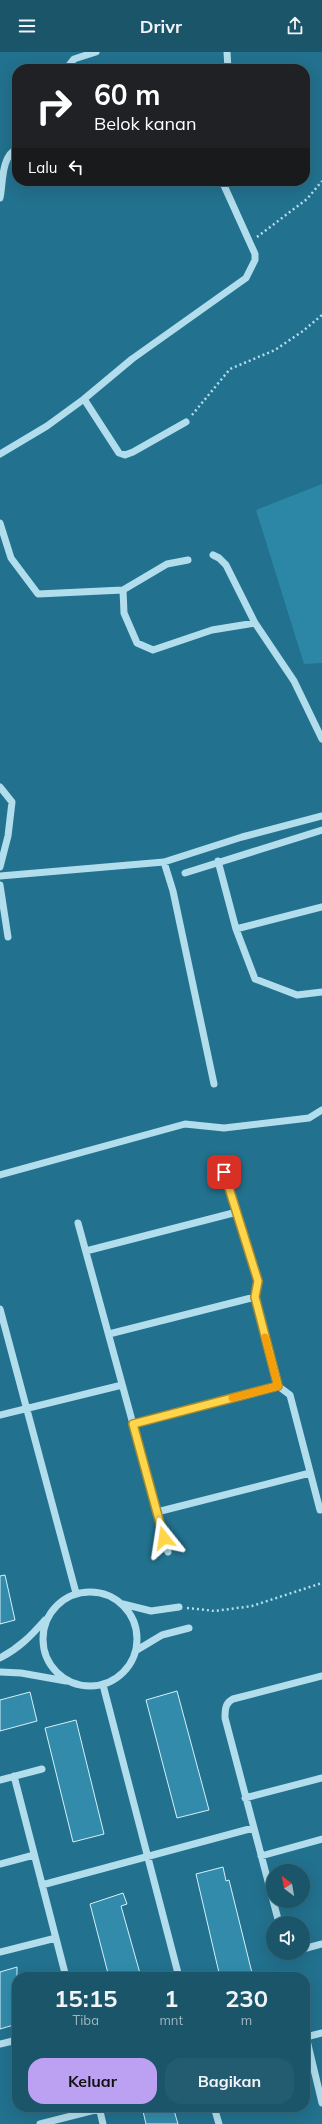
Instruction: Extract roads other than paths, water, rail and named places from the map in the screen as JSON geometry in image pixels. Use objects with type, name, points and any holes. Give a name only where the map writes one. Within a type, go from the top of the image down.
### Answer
[{"type":"street","points":[[70,64],[74,59],[96,52]]},
{"type":"street","points":[[227,52],[228,64]]},
{"type":"street","points":[[0,198],[4,166],[12,153]]},
{"type":"street","points":[[0,454],[47,426],[84,399],[132,358],[246,278],[256,260],[250,242],[224,186]]},
{"type":"street","points":[[84,399],[119,453],[126,455],[134,452],[186,422]]},
{"type":"street","points":[[0,523],[11,558],[38,594],[123,590],[167,564],[188,560]]},
{"type":"street","points":[[213,555],[219,558],[226,565],[255,623],[294,681],[322,739]]},
{"type":"street","points":[[123,590],[124,613],[137,643],[153,650],[212,630],[255,623]]},
{"type":"street","points":[[0,787],[12,802],[8,836],[0,867]]},
{"type":"street","points":[[0,876],[164,862],[242,836],[322,816]]},
{"type":"street","points":[[185,873],[218,861],[322,830]]},
{"type":"street","points":[[218,861],[236,930],[255,979],[297,995],[322,992]]},
{"type":"street","points":[[164,862],[173,891],[214,1084]]},
{"type":"street","points":[[0,885],[8,937]]},
{"type":"street","points":[[236,930],[322,907]]},
{"type":"street","points":[[0,1175],[185,1124],[224,1128],[309,1118],[322,1110]]},
{"type":"street","points":[[220,1159],[258,1281],[255,1297],[278,1386],[290,1395],[320,1510]]},
{"type":"street","points":[[86,1252],[236,1212]]},
{"type":"street","points":[[78,1223],[168,1552]]},
{"type":"street","points":[[109,1334],[255,1297]]},
{"type":"street","points":[[0,1309],[76,1593]]},
{"type":"street","points":[[0,1415],[122,1385]]},
{"type":"street","points":[[133,1424],[278,1386]]},
{"type":"street","points":[[157,1512],[310,1473]]},
{"type":"street","points":[[0,1658],[15,1650],[31,1636],[60,1602],[76,1593],[93,1591],[104,1594],[123,1604],[152,1611],[179,1607]]},
{"type":"street","points":[[0,1672],[21,1673],[67,1681],[84,1686],[103,1685],[118,1678],[130,1666],[137,1650],[138,1633],[133,1617],[123,1604]]},
{"type":"street","points":[[48,1616],[42,1634],[44,1652],[52,1669],[67,1681]]},
{"type":"street","points":[[137,1650],[162,1635],[189,1628]]},
{"type":"street","points":[[277,1916],[260,1856],[225,1718],[227,1703],[233,1699],[322,1676]]},
{"type":"street","points":[[103,1685],[178,1972]]},
{"type":"street","points":[[0,1780],[42,1769]]},
{"type":"street","points":[[14,1776],[65,1972]]},
{"type":"street","points":[[245,1798],[322,1778]]},
{"type":"street","points":[[42,1885],[253,1828]]},
{"type":"street","points":[[260,1856],[322,1840]]},
{"type":"street","points":[[0,1864],[34,1855]]},
{"type":"street","points":[[0,1952],[56,1938]]},
{"type":"street","points":[[310,1947],[322,1944]]},
{"type":"street","points":[[310,2034],[322,2032]]},
{"type":"street","points":[[0,2044],[12,2041]]},
{"type":"street","points":[[310,2051],[322,2103]]},
{"type":"street","points":[[40,2124],[84,2112]]},
{"type":"street","points":[[100,2112],[103,2124]]},
{"type":"street","points":[[215,2112],[219,2124]]}]
